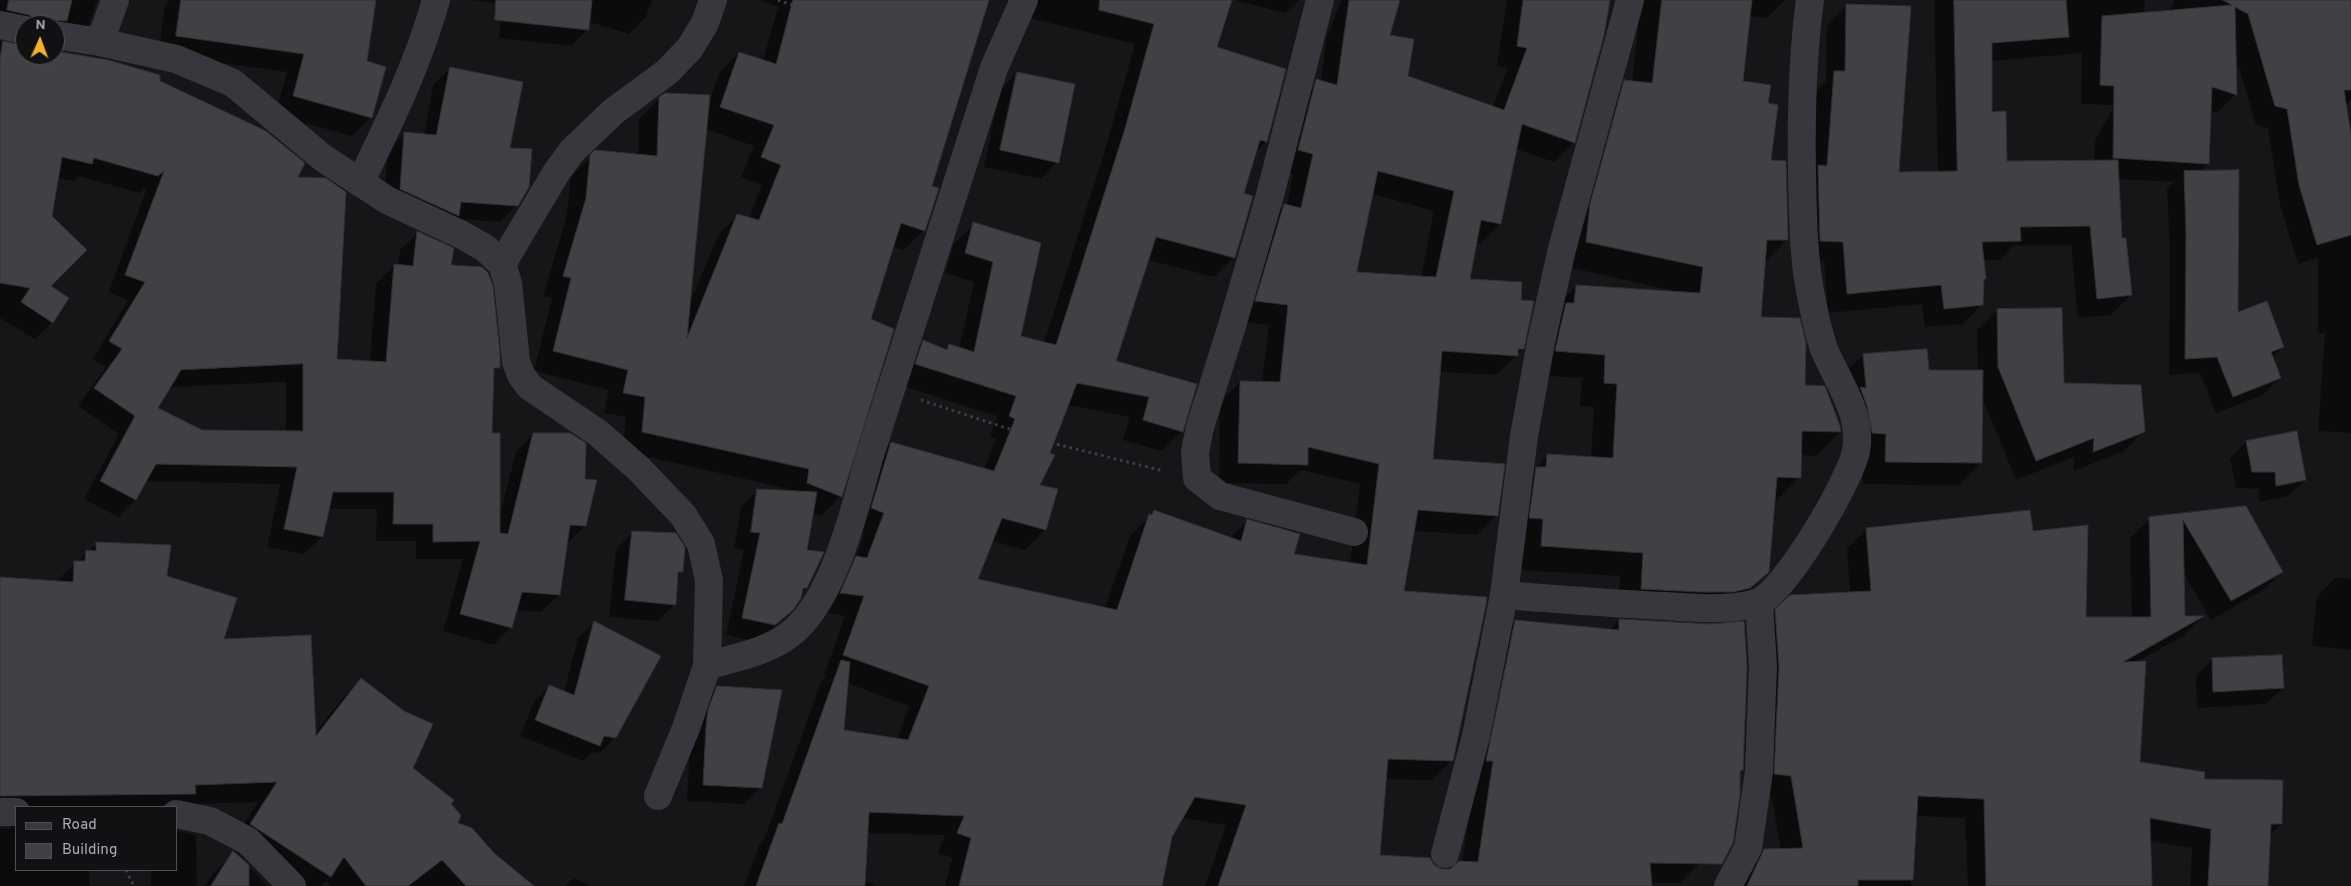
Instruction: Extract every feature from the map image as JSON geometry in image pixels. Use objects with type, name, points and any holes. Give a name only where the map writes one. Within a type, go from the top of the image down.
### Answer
[{"type":"street","points":[[100,42],[115,0]]},
{"type":"street","points":[[360,183],[408,84],[426,37],[436,0]]},
{"type":"street","points":[[502,264],[556,173],[572,151],[614,111],[673,66],[690,48],[706,23],[713,0]]},
{"type":"street","points":[[707,666],[760,649],[788,635],[811,614],[832,573],[850,522],[994,68],[1024,0]]},
{"type":"street","points":[[1320,0],[1270,195],[1200,427],[1195,452],[1198,478],[1220,496],[1354,532]]},
{"type":"street","points":[[1445,854],[1476,736],[1504,595],[1524,436],[1541,342],[1562,249],[1630,0]]},
{"type":"street","points":[[1504,595],[1700,608],[1734,607],[1759,603],[1795,564],[1824,522],[1843,485],[1856,450],[1855,421],[1846,391],[1824,349],[1812,300],[1803,231],[1801,113],[1805,37],[1810,0]]},
{"type":"street","points":[[0,25],[15,28]]},
{"type":"street","points":[[65,37],[100,42],[176,59],[233,83],[323,158],[360,183],[387,200],[486,248],[502,264],[508,283],[516,361],[521,375],[530,387],[598,434],[639,469],[683,515],[701,544],[708,580],[707,666],[686,728],[658,796]]},
{"type":"street","points":[[1728,886],[1748,848],[1759,770],[1763,668],[1759,603]]},
{"type":"street","points":[[0,812],[15,812]]},
{"type":"street","points":[[178,814],[210,821],[248,840],[292,886]]},
{"type":"path","points":[[778,0],[898,42],[994,68]]},
{"type":"path","points":[[892,391],[1052,443],[1198,478]]},
{"type":"path","points":[[126,871],[134,886]]},
{"type":"building","points":[[9,0],[72,0],[67,21],[65,21],[65,15],[29,15],[7,10]]},
{"type":"building","points":[[181,0],[376,0],[367,61],[386,67],[372,118],[293,96],[304,54],[176,36]]},
{"type":"building","points":[[496,0],[592,0],[589,30],[495,20]]},
{"type":"building","points":[[793,0],[989,0],[932,186],[939,188],[925,231],[901,223],[871,319],[894,329],[842,497],[807,483],[809,469],[642,432],[645,397],[623,393],[628,370],[553,351],[571,278],[563,276],[586,198],[590,155],[595,150],[657,156],[659,97],[665,93],[710,95],[687,338],[737,214],[759,220],[781,165],[761,157],[774,125],[720,107],[739,52],[776,64]]},
{"type":"building","points":[[1100,0],[1232,0],[1217,47],[1286,69],[1267,142],[1260,140],[1244,193],[1253,196],[1235,258],[1156,237],[1116,361],[1197,384],[1183,432],[1143,420],[1149,397],[1077,383],[1050,453],[1055,455],[1040,485],[1058,489],[1046,530],[1002,518],[978,579],[1117,610],[1149,514],[1152,515],[1154,510],[1241,541],[1247,519],[1300,534],[1294,554],[1367,565],[1379,464],[1308,447],[1308,465],[1238,463],[1240,381],[1280,382],[1288,305],[1255,301],[1284,204],[1301,208],[1313,154],[1298,150],[1316,79],[1337,85],[1349,0],[1400,0],[1390,35],[1414,39],[1408,76],[1504,110],[1527,48],[1517,46],[1523,0],[1610,0],[1604,35],[1575,143],[1522,124],[1501,224],[1481,220],[1470,279],[1522,282],[1521,300],[1534,301],[1524,349],[1518,349],[1518,356],[1442,351],[1433,459],[1505,464],[1498,516],[1418,510],[1404,591],[1487,597],[1453,761],[1388,759],[1380,855],[1430,858],[1434,865],[1442,869],[1450,869],[1459,861],[1478,862],[1493,761],[1486,761],[1515,620],[1619,630],[1619,619],[1711,624],[1744,621],[1747,667],[1743,770],[1740,771],[1740,795],[1733,843],[1722,864],[1650,863],[1652,886],[1218,886],[1246,805],[1195,797],[1172,837],[1162,886],[959,886],[971,838],[957,833],[964,816],[869,812],[865,886],[756,886],[779,823],[782,824],[841,660],[850,662],[844,730],[908,740],[929,686],[843,655],[864,596],[840,593],[856,556],[867,558],[884,513],[871,508],[891,442],[994,471],[1015,419],[1009,416],[1016,396],[915,364],[923,340],[947,350],[949,344],[974,352],[993,262],[965,253],[973,222],[1041,243],[1021,336],[1056,345],[1124,132],[1154,24],[1099,10]],"holes":[[[1378,171],[1454,191],[1436,277],[1357,272]]]},
{"type":"building","points":[[1662,0],[1752,0],[1743,81],[1771,85],[1768,103],[1778,105],[1771,160],[1786,161],[1788,240],[1767,240],[1761,317],[1800,318],[1806,343],[1805,385],[1825,386],[1841,432],[1802,431],[1801,478],[1777,477],[1769,572],[1750,588],[1733,592],[1641,589],[1643,553],[1541,546],[1543,519],[1529,518],[1536,467],[1546,467],[1547,454],[1613,458],[1617,384],[1604,383],[1605,355],[1555,351],[1566,303],[1574,303],[1576,285],[1700,293],[1703,267],[1586,242],[1590,204],[1624,80],[1652,83]]},
{"type":"building","points":[[1954,0],[2066,0],[2069,37],[1992,43],[1992,112],[2006,111],[2007,161],[2118,160],[2122,238],[2126,238],[2132,295],[2097,299],[2090,226],[2020,227],[2021,241],[1982,242],[1986,279],[1984,279],[1983,305],[1944,309],[1941,285],[1847,294],[1843,242],[1820,241],[1818,165],[1827,166],[1834,71],[1845,71],[1846,4],[1911,6],[1899,172],[1957,171]]},
{"type":"building","points":[[2223,0],[2351,0],[2351,90],[2344,90],[2351,134],[2351,235],[2317,245],[2299,185],[2287,109],[2275,106],[2248,14],[2235,7],[2237,95],[2212,87],[2209,164],[2113,158],[2114,86],[2100,85],[2102,16],[2232,5]]},
{"type":"building","points":[[3,41],[15,43],[15,65],[65,65],[65,53],[108,60],[160,75],[160,81],[266,131],[305,163],[298,177],[326,178],[346,192],[337,359],[386,362],[394,264],[413,266],[417,231],[454,248],[451,265],[482,267],[488,273],[493,286],[500,354],[500,368],[494,368],[492,433],[500,433],[500,533],[508,534],[533,433],[570,433],[586,443],[585,479],[597,480],[586,526],[570,525],[560,595],[522,592],[512,628],[460,614],[480,541],[433,542],[433,524],[393,524],[394,492],[333,492],[323,537],[284,529],[297,467],[156,464],[136,500],[100,481],[135,416],[94,388],[122,349],[109,341],[145,282],[125,275],[164,171],[158,176],[94,158],[92,164],[62,157],[52,216],[87,250],[51,286],[69,298],[53,323],[21,302],[30,288],[0,283],[0,59]],"holes":[[[303,364],[303,431],[202,430],[158,408],[181,370]]]},
{"type":"building","points":[[450,67],[523,82],[510,148],[532,149],[529,187],[518,206],[461,202],[459,216],[400,189],[404,132],[436,135]]},
{"type":"building","points":[[1017,72],[1075,84],[1059,163],[1000,150]]},
{"type":"building","points":[[2239,170],[2238,312],[2267,301],[2284,347],[2271,352],[2281,378],[2233,397],[2217,357],[2185,359],[2186,234],[2184,171]]},
{"type":"building","points":[[2062,308],[2064,383],[2141,385],[2145,432],[2093,452],[2094,438],[2036,461],[1998,367],[1997,309]]},
{"type":"building","points":[[1927,349],[1929,370],[1983,370],[1982,463],[1885,462],[1886,434],[1872,433],[1867,406],[1860,387],[1866,388],[1863,354]]},
{"type":"building","points":[[2297,431],[2306,480],[2276,486],[2275,472],[2252,472],[2246,441]]},
{"type":"building","points":[[757,489],[817,492],[807,550],[824,552],[807,588],[803,588],[801,598],[793,610],[775,625],[742,618],[760,533],[751,532]]},
{"type":"building","points":[[2246,506],[2283,572],[2231,601],[2183,520],[2185,616],[2204,616],[2123,662],[2146,661],[2140,762],[2205,772],[2204,779],[2283,780],[2282,824],[2271,824],[2268,886],[2208,886],[2211,829],[2150,818],[2152,886],[1986,886],[1984,799],[1918,796],[1913,880],[1858,880],[1858,886],[1747,886],[1764,849],[1803,848],[1791,776],[1774,774],[1779,668],[1775,609],[1790,595],[1871,591],[1866,528],[2030,510],[2033,531],[2088,525],[2086,617],[2151,617],[2149,517]]},
{"type":"building","points":[[632,531],[676,533],[685,547],[683,572],[678,572],[676,605],[625,600]]},
{"type":"building","points":[[96,542],[171,545],[167,576],[237,598],[224,639],[311,635],[316,736],[361,678],[404,711],[433,724],[413,768],[454,800],[451,804],[461,815],[458,823],[472,828],[494,853],[534,886],[466,886],[442,860],[408,886],[366,886],[344,857],[331,877],[250,824],[277,782],[195,785],[196,794],[0,796],[0,577],[73,582],[74,561],[85,561],[86,550],[96,551]]},
{"type":"building","points":[[594,621],[661,656],[616,738],[604,736],[600,746],[535,720],[549,685],[574,695]]},
{"type":"building","points":[[2282,655],[2284,688],[2213,692],[2212,658]]},
{"type":"building","points":[[717,686],[782,690],[762,788],[703,785],[708,710]]},
{"type":"building","points":[[233,851],[249,865],[249,886],[211,886]]}]
